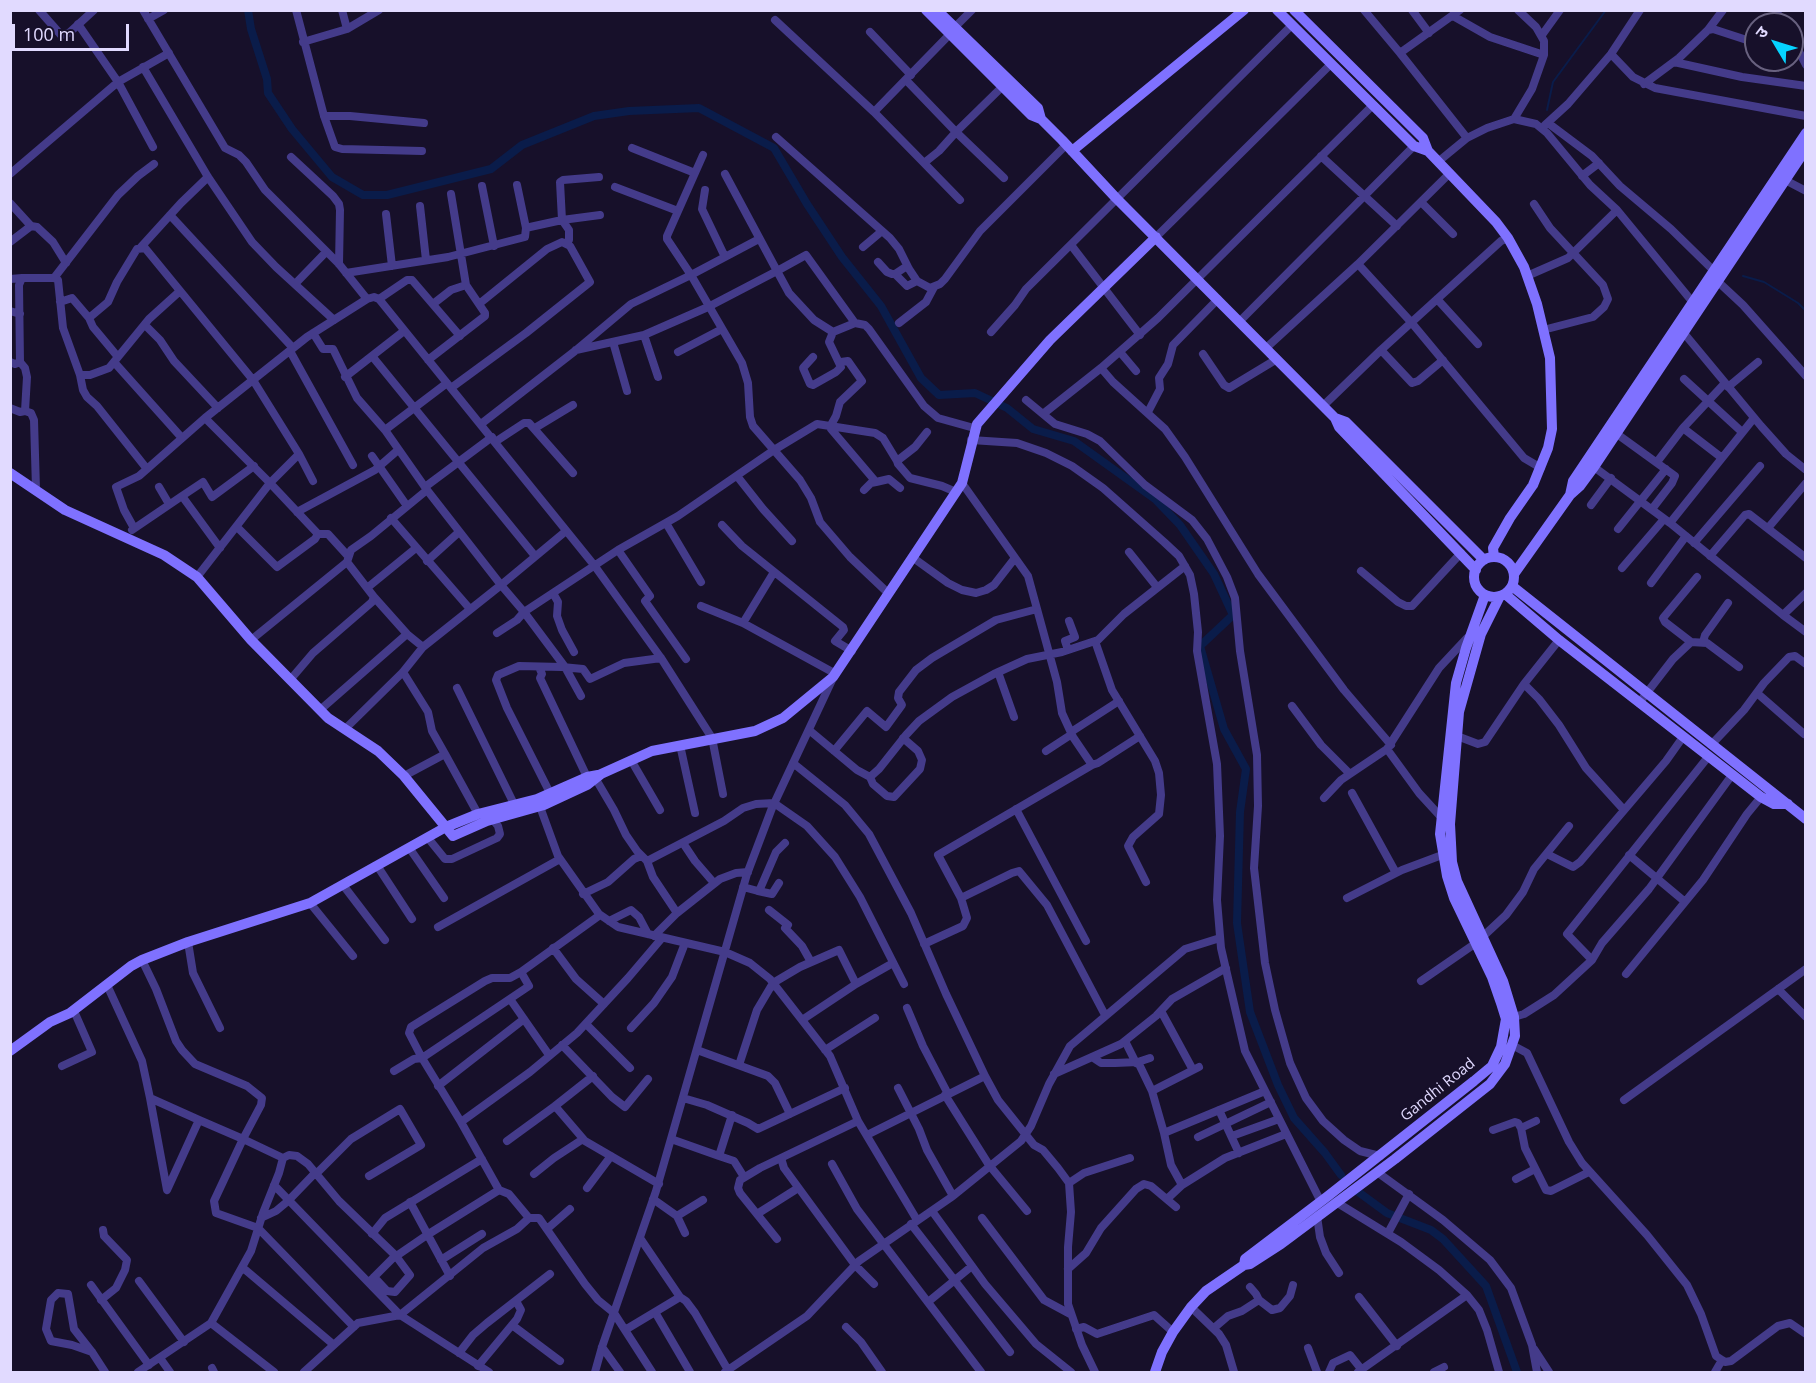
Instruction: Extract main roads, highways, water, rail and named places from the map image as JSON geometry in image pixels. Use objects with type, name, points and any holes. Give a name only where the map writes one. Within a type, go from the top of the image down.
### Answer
[{"type":"main road","points":[[926,10],[953,31],[1038,108],[1041,119]]},
{"type":"main road","points":[[937,10],[953,31],[1031,115],[1041,119],[1116,198],[1335,418],[1339,427],[1461,552],[1476,570],[1475,582],[1485,595],[1505,592],[1643,698],[1709,751],[1732,775],[1761,797],[1774,804],[1789,804]]},
{"type":"main road","points":[[1069,148],[1244,10]]},
{"type":"main road","points":[[1277,10],[1414,146],[1428,151],[1439,161],[1496,222],[1508,238],[1527,276],[1550,358],[1552,429],[1548,448],[1533,485],[1510,518],[1489,559],[1476,570]]},
{"type":"main road","points":[[1294,10],[1423,138],[1428,151]]},
{"type":"main road","points":[[1359,1178],[1377,1172],[1490,1084],[1505,1064],[1515,1036],[1514,1017],[1503,981],[1480,941],[1452,862],[1450,824],[1457,736],[1476,634],[1505,592],[1514,574],[1617,434],[1683,332],[1713,276],[1806,133]]},
{"type":"main road","points":[[1713,276],[1806,149]]},
{"type":"main road","points":[[10,1052],[51,1022],[74,1011],[142,960],[188,942],[310,903],[428,838],[493,820],[652,751],[755,731],[783,718],[835,676],[852,651],[959,488],[975,426],[1050,340],[1156,237]]},
{"type":"main road","points":[[1570,495],[1573,481],[1696,306]]},
{"type":"main road","points":[[1335,418],[1346,422],[1489,559],[1499,558],[1509,564],[1514,574]]},
{"type":"main road","points":[[10,473],[65,510],[164,555],[197,577],[251,640],[290,680],[320,710],[378,751],[404,776],[450,831]]},
{"type":"main road","points":[[1505,592],[1559,640],[1643,698],[1683,736],[1789,804],[1806,819]]},
{"type":"main road","name":"Gandhi Road","points":[[1155,1372],[1162,1352],[1191,1306],[1206,1292],[1244,1265],[1245,1259],[1321,1202],[1359,1178],[1380,1156],[1492,1066],[1501,1047],[1506,1019],[1480,941],[1454,898],[1440,834],[1456,683],[1476,634],[1485,595]]},
{"type":"main road","points":[[450,831],[478,814],[514,804],[538,802],[550,793],[593,778]]},
{"type":"main road","points":[[1244,1265],[1250,1264],[1336,1202],[1344,1189]]},
{"type":"waterway","points":[[248,10],[251,29],[267,79],[268,93],[292,129],[332,177],[363,195],[387,195],[491,169],[522,145],[594,116],[629,111],[699,108],[774,148],[842,257],[881,306],[921,378],[939,395],[975,393],[1007,408],[1033,429],[1074,441],[1155,499],[1180,525],[1214,574],[1233,615],[1200,646],[1224,729],[1246,769],[1240,812],[1237,923],[1250,1012],[1278,1085],[1294,1118],[1341,1175]]},
{"type":"waterway","points":[[1547,110],[1553,82],[1606,10]]},
{"type":"waterway","points":[[1743,276],[1764,282],[1798,303],[1806,311]]},
{"type":"waterway","points":[[1357,1191],[1387,1213],[1431,1230],[1443,1239],[1486,1286],[1517,1372]]}]
